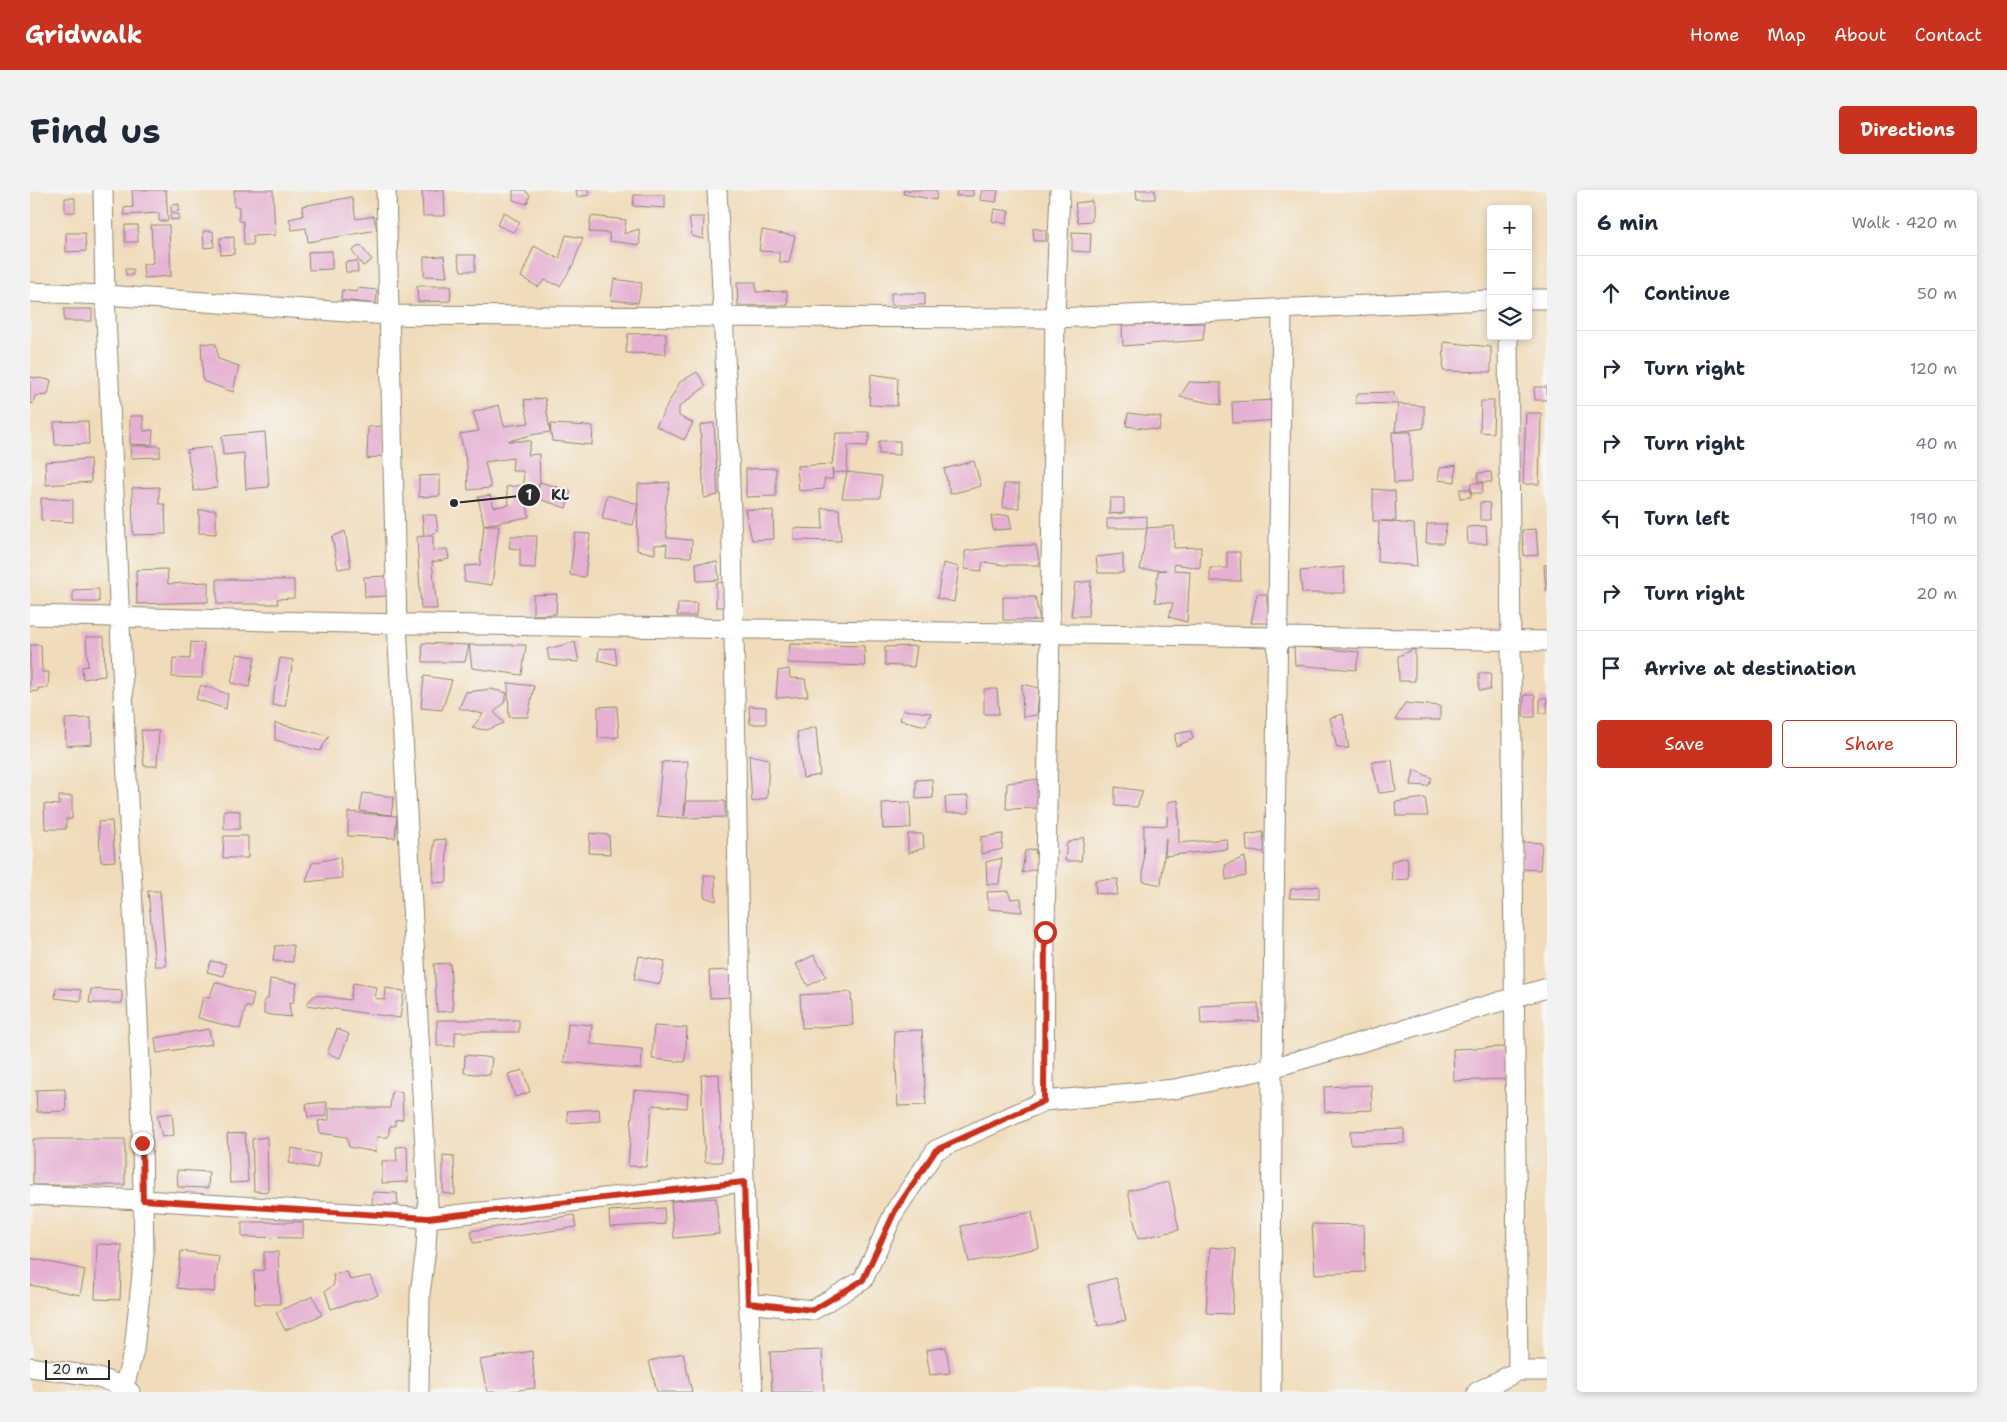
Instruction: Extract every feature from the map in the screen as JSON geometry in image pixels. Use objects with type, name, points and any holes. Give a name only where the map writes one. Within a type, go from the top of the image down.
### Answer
[{"type":"street","points":[[30,1367],[98,1378],[127,1390],[134,1350],[144,1254],[141,1085],[105,295],[103,190]]},
{"type":"street","points":[[386,190],[396,624],[428,1218],[420,1294],[419,1392]]},
{"type":"street","points":[[717,190],[724,317],[734,630],[744,1182],[753,1392]]},
{"type":"street","points":[[1044,1101],[1045,922],[1055,318],[1060,190]]},
{"type":"street","points":[[30,292],[105,295],[389,315],[724,317],[1055,318],[1487,300]]},
{"type":"street","points":[[1532,299],[1547,298]]},
{"type":"street","points":[[1271,1392],[1272,1068],[1282,308]]},
{"type":"street","points":[[1508,340],[1518,1371]]},
{"type":"street","points":[[30,615],[734,630],[1547,641]]},
{"type":"street","points":[[748,1303],[813,1310],[863,1280],[895,1211],[936,1150],[1044,1101],[1175,1089],[1272,1068],[1547,988]]},
{"type":"street","points":[[30,1195],[143,1200],[428,1218],[744,1182]]},
{"type":"street","points":[[1477,1392],[1518,1371],[1547,1371]]},
{"type":"building","points":[[132,190],[166,190],[168,221],[159,221],[159,213],[124,215],[124,208],[133,207]]},
{"type":"building","points":[[234,190],[273,190],[275,235],[253,236],[253,245],[244,245],[243,221],[239,221],[239,207],[234,207]]},
{"type":"building","points":[[422,190],[444,190],[445,216],[423,216]]},
{"type":"building","points":[[513,190],[526,190],[530,195],[527,204],[513,200]]},
{"type":"building","points":[[576,190],[588,190],[589,195],[577,197]]},
{"type":"building","points":[[904,190],[937,190],[936,200],[903,194]]},
{"type":"building","points":[[957,190],[973,190],[973,196],[956,196]]},
{"type":"building","points":[[982,190],[998,190],[996,202],[980,200]]},
{"type":"building","points":[[1136,190],[1155,190],[1155,199],[1137,199]]},
{"type":"building","points":[[634,195],[665,195],[665,208],[633,206]]},
{"type":"building","points":[[352,197],[356,219],[374,216],[377,230],[308,242],[306,228],[292,230],[289,219],[303,216],[302,206]]},
{"type":"building","points":[[65,198],[75,198],[75,212],[65,212]]},
{"type":"building","points":[[1092,201],[1092,221],[1078,222],[1075,203]]},
{"type":"building","points":[[179,204],[179,211],[171,212],[171,205]]},
{"type":"building","points":[[994,209],[1009,211],[1006,224],[992,221]]},
{"type":"building","points":[[504,212],[520,223],[513,232],[497,225]]},
{"type":"building","points":[[170,214],[179,214],[179,219],[171,220]]},
{"type":"building","points":[[591,216],[626,220],[624,234],[639,229],[640,245],[610,241],[609,233],[589,232]]},
{"type":"building","points":[[689,217],[704,217],[703,239],[692,236]]},
{"type":"building","points":[[125,225],[138,225],[138,242],[125,242]]},
{"type":"building","points":[[151,225],[169,225],[171,276],[144,278],[143,264],[153,263]]},
{"type":"building","points":[[1033,228],[1046,231],[1046,241],[1034,241]]},
{"type":"building","points":[[762,230],[795,236],[789,263],[780,262],[779,252],[759,251]]},
{"type":"building","points":[[203,231],[213,231],[214,247],[204,248]]},
{"type":"building","points":[[1072,232],[1091,233],[1090,252],[1072,251]]},
{"type":"building","points":[[66,233],[85,233],[86,251],[66,252]]},
{"type":"building","points":[[566,235],[583,238],[573,265],[560,286],[545,280],[538,287],[521,277],[534,246],[559,259]]},
{"type":"building","points":[[234,237],[234,254],[221,255],[220,238]]},
{"type":"building","points":[[360,245],[372,260],[363,266],[352,251]]},
{"type":"building","points":[[332,251],[332,269],[309,270],[308,252]]},
{"type":"building","points":[[457,255],[475,255],[475,271],[461,271]]},
{"type":"building","points":[[444,256],[447,277],[424,276],[424,257]]},
{"type":"building","points":[[357,261],[358,272],[346,272],[345,262]]},
{"type":"building","points":[[125,269],[133,269],[133,275],[126,275]]},
{"type":"building","points":[[614,279],[642,283],[638,303],[611,300]]},
{"type":"building","points":[[737,282],[756,282],[756,292],[787,291],[788,305],[738,306]]},
{"type":"building","points":[[417,286],[451,286],[450,301],[418,302]]},
{"type":"building","points":[[357,288],[377,290],[376,304],[341,300],[342,290],[357,292]]},
{"type":"building","points":[[891,293],[925,293],[925,305],[891,305]]},
{"type":"building","points":[[64,309],[92,309],[92,321],[64,321]]},
{"type":"building","points":[[1205,323],[1203,340],[1123,346],[1122,325]]},
{"type":"building","points":[[666,333],[666,354],[626,353],[628,334]]},
{"type":"building","points":[[1444,342],[1491,347],[1491,372],[1443,371]]},
{"type":"building","points":[[201,343],[216,344],[218,359],[239,366],[233,392],[203,381]]},
{"type":"building","points":[[697,372],[706,386],[679,407],[679,416],[693,423],[684,440],[656,426],[680,382]]},
{"type":"building","points":[[871,374],[898,378],[897,406],[869,405]]},
{"type":"building","points":[[30,377],[51,380],[48,395],[35,396],[33,404],[30,403]]},
{"type":"building","points":[[1189,382],[1221,383],[1221,405],[1180,397]]},
{"type":"building","points":[[1534,387],[1547,387],[1547,400],[1535,400]]},
{"type":"building","points":[[1393,392],[1398,404],[1355,403],[1358,393]]},
{"type":"building","points":[[545,398],[550,432],[508,441],[531,441],[528,455],[539,454],[540,482],[538,487],[524,485],[523,471],[512,471],[513,458],[485,462],[491,488],[468,490],[467,465],[460,434],[479,431],[473,412],[499,405],[504,426],[529,423],[524,400]]},
{"type":"building","points":[[1277,400],[1278,420],[1233,423],[1232,402]]},
{"type":"building","points":[[1481,401],[1494,401],[1493,433],[1480,432]]},
{"type":"building","points":[[1398,404],[1424,406],[1424,428],[1395,432]]},
{"type":"building","points":[[1128,413],[1161,417],[1159,430],[1126,426]]},
{"type":"building","points":[[1526,413],[1541,413],[1539,484],[1523,484]]},
{"type":"building","points":[[130,416],[143,416],[144,431],[153,430],[152,445],[130,444]]},
{"type":"building","points":[[88,421],[89,444],[55,445],[54,422]]},
{"type":"building","points":[[714,423],[718,495],[704,498],[700,425]]},
{"type":"building","points":[[550,424],[593,426],[592,445],[552,441]]},
{"type":"building","points":[[383,426],[385,455],[367,459],[368,427]]},
{"type":"building","points":[[265,432],[269,487],[246,489],[244,453],[223,455],[222,436]]},
{"type":"building","points":[[1392,432],[1411,432],[1411,482],[1394,483]]},
{"type":"building","points":[[836,433],[870,433],[867,446],[848,445],[847,472],[833,473],[832,467],[833,479],[824,479],[824,489],[799,491],[797,466],[832,464]]},
{"type":"building","points":[[879,441],[900,441],[900,455],[879,454]]},
{"type":"building","points":[[130,446],[160,446],[160,457],[131,458]]},
{"type":"building","points":[[211,447],[217,487],[194,491],[187,450]]},
{"type":"building","points":[[90,459],[91,482],[46,485],[45,462]]},
{"type":"building","points":[[974,461],[981,486],[950,494],[944,469]]},
{"type":"building","points":[[1456,465],[1455,482],[1438,480],[1440,468]]},
{"type":"building","points":[[776,468],[776,496],[746,497],[746,469]]},
{"type":"building","points":[[847,472],[882,476],[880,498],[842,498]]},
{"type":"building","points":[[1491,472],[1492,482],[1478,482],[1478,473]]},
{"type":"building","points":[[440,475],[440,496],[419,497],[419,476]]},
{"type":"building","points":[[540,482],[571,491],[566,508],[536,498]]},
{"type":"building","points":[[670,482],[665,509],[667,538],[692,540],[691,557],[666,556],[667,544],[655,545],[655,554],[637,550],[638,484]]},
{"type":"building","points":[[1471,483],[1483,483],[1482,493],[1471,493]]},
{"type":"building","points":[[1004,484],[1019,484],[1019,508],[1003,508]]},
{"type":"building","points":[[524,485],[529,517],[484,525],[478,497],[490,495],[494,507],[509,505],[506,487]]},
{"type":"building","points":[[159,487],[159,504],[165,504],[166,534],[133,535],[132,488]]},
{"type":"building","points":[[1373,489],[1395,491],[1396,521],[1381,521],[1414,524],[1417,566],[1378,562],[1379,521],[1373,521]]},
{"type":"building","points":[[1460,489],[1470,489],[1471,497],[1460,498]]},
{"type":"building","points":[[607,495],[638,504],[633,525],[602,519]]},
{"type":"building","points":[[41,498],[73,500],[73,522],[41,520]]},
{"type":"building","points":[[1110,498],[1124,498],[1124,513],[1109,514]]},
{"type":"building","points":[[1480,502],[1490,503],[1490,520],[1480,520]]},
{"type":"building","points":[[822,508],[839,509],[841,541],[794,540],[794,528],[823,529]]},
{"type":"building","points":[[745,509],[773,511],[774,539],[752,540]]},
{"type":"building","points":[[199,510],[216,510],[216,534],[199,533]]},
{"type":"building","points":[[422,515],[436,515],[438,532],[424,536]]},
{"type":"building","points":[[1009,515],[1012,529],[993,530],[991,516]]},
{"type":"building","points":[[1147,516],[1147,528],[1107,528],[1107,519]]},
{"type":"building","points":[[1427,524],[1447,524],[1443,543],[1426,543]]},
{"type":"building","points":[[484,525],[499,525],[492,585],[464,581],[465,566],[480,565]]},
{"type":"building","points":[[1174,526],[1174,548],[1201,547],[1200,568],[1174,564],[1174,570],[1190,571],[1187,622],[1169,617],[1173,603],[1155,602],[1158,571],[1166,570],[1140,570],[1147,528]]},
{"type":"building","points":[[1486,526],[1487,544],[1468,544],[1467,527]]},
{"type":"building","points":[[1536,529],[1538,555],[1524,556],[1522,530]]},
{"type":"building","points":[[345,531],[351,567],[338,569],[332,537]]},
{"type":"building","points":[[575,533],[590,534],[585,577],[570,575]]},
{"type":"building","points":[[433,536],[433,551],[447,549],[449,559],[432,562],[437,609],[421,609],[417,537]]},
{"type":"building","points":[[511,536],[537,536],[535,568],[520,567],[520,549],[509,548]]},
{"type":"building","points":[[1036,545],[1040,565],[1004,565],[983,562],[981,571],[965,569],[965,551],[1005,546]]},
{"type":"building","points":[[1227,552],[1240,552],[1241,581],[1210,581],[1210,568],[1227,568]]},
{"type":"building","points":[[1123,554],[1123,573],[1098,573],[1096,557]]},
{"type":"building","points":[[717,562],[719,580],[697,581],[696,563]]},
{"type":"building","points":[[943,563],[959,567],[954,602],[937,598]]},
{"type":"building","points":[[1544,565],[1547,565],[1547,591],[1546,591]]},
{"type":"building","points":[[1344,567],[1345,593],[1302,593],[1300,571]]},
{"type":"building","points":[[167,569],[168,584],[208,582],[208,602],[137,604],[136,570]]},
{"type":"building","points":[[388,576],[389,596],[365,597],[364,577]]},
{"type":"building","points":[[217,579],[294,580],[294,598],[277,599],[278,604],[217,604]]},
{"type":"building","points":[[1091,581],[1088,616],[1071,616],[1075,583]]},
{"type":"building","points":[[729,582],[729,607],[716,607],[716,583]]},
{"type":"building","points":[[99,589],[99,602],[73,602],[73,590]]},
{"type":"building","points":[[557,594],[556,614],[533,615],[533,595]]},
{"type":"building","points":[[1257,594],[1266,594],[1270,623],[1251,623]]},
{"type":"building","points":[[1003,597],[1035,597],[1040,620],[1003,620]]},
{"type":"building","points":[[678,603],[697,603],[696,616],[677,616]]},
{"type":"building","points":[[86,637],[104,637],[105,676],[83,679],[82,667],[88,666]]},
{"type":"building","points":[[191,642],[204,643],[202,678],[172,677],[173,658],[190,659]]},
{"type":"building","points":[[575,642],[579,662],[549,660],[547,649]]},
{"type":"building","points":[[422,643],[469,645],[465,662],[423,662]]},
{"type":"building","points":[[790,644],[864,646],[865,666],[788,663]]},
{"type":"building","points":[[30,645],[41,645],[42,672],[49,672],[48,688],[38,688],[38,691],[30,692]]},
{"type":"building","points":[[469,645],[526,645],[522,675],[472,668]]},
{"type":"building","points":[[917,646],[914,667],[885,665],[885,647]]},
{"type":"building","points":[[1294,646],[1359,652],[1356,670],[1295,665]]},
{"type":"building","points":[[615,648],[617,665],[598,660],[599,649]]},
{"type":"building","points":[[1415,649],[1415,681],[1399,681],[1398,656]]},
{"type":"building","points":[[237,654],[255,657],[249,687],[231,683]]},
{"type":"building","points":[[280,658],[293,660],[285,706],[272,705]]},
{"type":"building","points":[[789,669],[790,678],[805,679],[808,696],[776,698],[778,671]]},
{"type":"building","points":[[1479,673],[1491,673],[1490,690],[1479,690]]},
{"type":"building","points":[[424,676],[452,680],[442,710],[421,708]]},
{"type":"building","points":[[508,683],[534,686],[528,717],[509,717]]},
{"type":"building","points":[[1022,684],[1039,688],[1037,715],[1023,717]]},
{"type":"building","points":[[201,685],[228,694],[226,709],[196,699]]},
{"type":"building","points":[[491,689],[507,693],[504,703],[494,712],[504,723],[487,730],[472,728],[483,714],[459,708],[466,692]]},
{"type":"building","points":[[984,689],[997,689],[999,714],[984,714]]},
{"type":"building","points":[[1524,695],[1535,695],[1535,717],[1523,717]]},
{"type":"building","points":[[1540,698],[1547,698],[1547,713],[1540,713]]},
{"type":"building","points":[[1405,703],[1440,706],[1440,720],[1395,720]]},
{"type":"building","points":[[617,706],[619,737],[598,738],[598,707]]},
{"type":"building","points":[[749,706],[766,707],[766,724],[750,724]]},
{"type":"building","points":[[903,710],[931,713],[926,726],[900,720]]},
{"type":"building","points":[[1343,714],[1349,748],[1337,748],[1330,718]]},
{"type":"building","points":[[91,718],[92,744],[66,746],[65,719]]},
{"type":"building","points":[[275,723],[329,736],[320,751],[275,740]]},
{"type":"building","points":[[816,727],[820,775],[803,778],[797,732]]},
{"type":"building","points":[[141,730],[159,731],[157,766],[144,766]]},
{"type":"building","points":[[1191,731],[1193,739],[1176,746],[1175,734]]},
{"type":"building","points":[[749,755],[769,759],[767,798],[752,802]]},
{"type":"building","points":[[1392,760],[1396,791],[1379,793],[1372,762]]},
{"type":"building","points":[[688,761],[684,816],[687,801],[725,801],[725,817],[684,818],[657,816],[662,762]]},
{"type":"building","points":[[1414,770],[1432,778],[1428,786],[1411,785]]},
{"type":"building","points":[[932,779],[933,798],[916,799],[916,780]]},
{"type":"building","points":[[1040,779],[1038,808],[1006,809],[1007,783]]},
{"type":"building","points":[[1115,787],[1143,791],[1137,807],[1115,806]]},
{"type":"building","points":[[363,793],[394,797],[391,815],[360,811]]},
{"type":"building","points":[[59,796],[72,796],[72,819],[66,819],[66,829],[45,829],[44,804],[59,805]]},
{"type":"building","points":[[968,796],[969,813],[946,813],[945,797]]},
{"type":"building","points":[[1425,798],[1428,816],[1396,816],[1395,802]]},
{"type":"building","points":[[1178,800],[1179,843],[1227,839],[1228,849],[1165,856],[1166,838],[1161,885],[1143,881],[1144,825],[1167,826],[1168,802]]},
{"type":"building","points":[[910,802],[911,828],[883,829],[882,803]]},
{"type":"building","points":[[224,810],[240,811],[240,829],[224,829]]},
{"type":"building","points":[[348,812],[397,816],[395,838],[348,836]]},
{"type":"building","points":[[112,821],[115,861],[101,862],[98,822]]},
{"type":"building","points":[[1263,832],[1265,852],[1247,851],[1246,835]]},
{"type":"building","points":[[590,833],[609,835],[610,854],[589,853]]},
{"type":"building","points":[[908,834],[923,834],[924,848],[908,853]]},
{"type":"building","points":[[1003,834],[1002,849],[981,854],[981,837]]},
{"type":"building","points":[[224,836],[248,836],[248,858],[223,858]]},
{"type":"building","points":[[1084,837],[1081,861],[1065,861],[1067,843]]},
{"type":"building","points":[[446,839],[447,882],[433,883],[434,840]]},
{"type":"building","points":[[1523,842],[1542,843],[1540,870],[1522,869]]},
{"type":"building","points":[[1035,849],[1038,868],[1022,873],[1025,851]]},
{"type":"building","points":[[340,857],[342,878],[306,882],[312,863]]},
{"type":"building","points":[[1245,857],[1246,876],[1226,880],[1225,865]]},
{"type":"building","points":[[1407,857],[1409,879],[1392,880],[1391,861]]},
{"type":"building","points":[[1002,858],[999,884],[987,884],[986,862]]},
{"type":"building","points":[[704,875],[715,876],[716,901],[704,897]]},
{"type":"building","points":[[1118,879],[1117,895],[1096,893],[1095,880]]},
{"type":"building","points":[[1319,886],[1319,899],[1289,898],[1291,889]]},
{"type":"building","points":[[148,891],[160,891],[166,966],[155,966]]},
{"type":"building","points":[[1008,891],[1011,899],[1021,898],[1022,912],[989,909],[987,892]]},
{"type":"building","points":[[293,945],[293,962],[273,961],[275,946]]},
{"type":"building","points":[[814,955],[826,976],[808,986],[796,964]]},
{"type":"building","points":[[639,956],[665,961],[660,984],[634,979]]},
{"type":"building","points":[[211,961],[226,964],[224,976],[207,972]]},
{"type":"building","points":[[450,963],[453,1011],[437,1012],[434,964]]},
{"type":"building","points":[[730,970],[731,997],[710,998],[709,971]]},
{"type":"building","points":[[270,979],[297,983],[293,1003],[289,1002],[291,1017],[264,1014],[264,1000],[268,999]]},
{"type":"building","points":[[215,982],[254,994],[251,1008],[246,1006],[240,1029],[198,1018],[203,997],[210,997]]},
{"type":"building","points":[[353,983],[377,987],[375,998],[385,1000],[386,988],[404,991],[400,1018],[306,1005],[315,995],[350,1000]]},
{"type":"building","points":[[56,988],[81,990],[81,1001],[55,998]]},
{"type":"building","points":[[91,989],[122,991],[122,1003],[89,1003]]},
{"type":"building","points":[[851,992],[853,1025],[802,1028],[800,995]]},
{"type":"building","points":[[1258,1003],[1259,1021],[1201,1024],[1200,1006]]},
{"type":"building","points":[[437,1020],[519,1020],[519,1032],[455,1032],[455,1046],[437,1046]]},
{"type":"building","points":[[568,1023],[592,1025],[590,1044],[642,1049],[641,1069],[564,1062]]},
{"type":"building","points":[[654,1026],[687,1028],[685,1062],[652,1059]]},
{"type":"building","points":[[209,1029],[212,1044],[157,1053],[155,1038]]},
{"type":"building","points":[[337,1029],[349,1034],[340,1058],[327,1053]]},
{"type":"building","points":[[922,1030],[926,1105],[898,1106],[894,1031]]},
{"type":"building","points":[[1505,1047],[1507,1079],[1454,1081],[1453,1049]]},
{"type":"building","points":[[465,1055],[492,1058],[490,1075],[464,1073]]},
{"type":"building","points":[[523,1070],[530,1092],[515,1097],[508,1074]]},
{"type":"building","points":[[719,1074],[722,1162],[705,1162],[701,1075]]},
{"type":"building","points":[[1371,1085],[1372,1110],[1325,1112],[1324,1087]]},
{"type":"building","points":[[65,1089],[66,1111],[37,1112],[36,1090]]},
{"type":"building","points":[[392,1090],[402,1093],[403,1119],[395,1120],[395,1126],[390,1126],[388,1137],[377,1137],[376,1152],[349,1147],[347,1137],[320,1133],[318,1121],[329,1120],[329,1108],[390,1108]]},
{"type":"building","points":[[634,1090],[688,1094],[687,1108],[652,1105],[646,1167],[628,1166]]},
{"type":"building","points":[[327,1102],[326,1116],[308,1117],[306,1104]]},
{"type":"building","points":[[599,1109],[600,1121],[568,1123],[567,1111]]},
{"type":"building","points":[[172,1113],[174,1135],[162,1137],[157,1115]]},
{"type":"building","points":[[1404,1129],[1404,1143],[1351,1145],[1350,1131]]},
{"type":"building","points":[[245,1133],[248,1182],[230,1183],[227,1134]]},
{"type":"building","points":[[267,1137],[268,1192],[254,1191],[252,1139]]},
{"type":"building","points":[[33,1139],[125,1139],[125,1185],[33,1185]]},
{"type":"building","points":[[407,1146],[408,1182],[382,1183],[382,1161],[397,1161],[396,1147]]},
{"type":"building","points":[[292,1148],[320,1154],[317,1168],[289,1163]]},
{"type":"building","points":[[443,1155],[454,1156],[455,1195],[443,1193]]},
{"type":"building","points":[[177,1170],[209,1172],[208,1188],[178,1187]]},
{"type":"building","points":[[1169,1182],[1179,1230],[1138,1239],[1128,1191]]},
{"type":"building","points":[[373,1192],[397,1193],[398,1205],[372,1205]]},
{"type":"building","points":[[716,1198],[719,1234],[674,1238],[671,1201]]},
{"type":"building","points":[[664,1208],[665,1224],[610,1227],[609,1211]]},
{"type":"building","points":[[1032,1212],[1039,1248],[969,1262],[961,1226]]},
{"type":"building","points":[[574,1215],[576,1227],[473,1243],[471,1231]]},
{"type":"building","points":[[242,1222],[303,1222],[303,1238],[242,1237]]},
{"type":"building","points":[[1312,1224],[1364,1225],[1365,1272],[1315,1274]]},
{"type":"building","points":[[97,1244],[122,1245],[120,1300],[95,1299]]},
{"type":"building","points":[[1210,1247],[1236,1249],[1232,1314],[1206,1313]]},
{"type":"building","points":[[181,1251],[219,1256],[214,1292],[177,1288]]},
{"type":"building","points":[[264,1252],[278,1252],[280,1304],[255,1304],[254,1271],[264,1270]]},
{"type":"building","points":[[30,1258],[85,1270],[80,1295],[30,1285]]},
{"type":"building","points":[[347,1272],[350,1280],[370,1276],[378,1295],[331,1309],[325,1291],[334,1285],[333,1274]]},
{"type":"building","points":[[1116,1278],[1126,1320],[1098,1326],[1088,1285]]},
{"type":"building","points":[[313,1296],[322,1315],[285,1330],[276,1312]]},
{"type":"building","points":[[946,1347],[950,1373],[930,1375],[926,1350]]},
{"type":"building","points":[[822,1350],[824,1392],[772,1392],[770,1352]]},
{"type":"building","points":[[532,1351],[535,1388],[487,1392],[480,1360]]},
{"type":"building","points":[[683,1353],[692,1392],[657,1392],[649,1361]]},
{"type":"place","name":"KL","points":[[454,503]]},
{"type":"route","points":[[142,1143],[143,1200],[428,1218],[744,1182],[748,1303],[813,1310],[863,1280],[895,1211],[936,1150],[1044,1101],[1045,932]]}]
